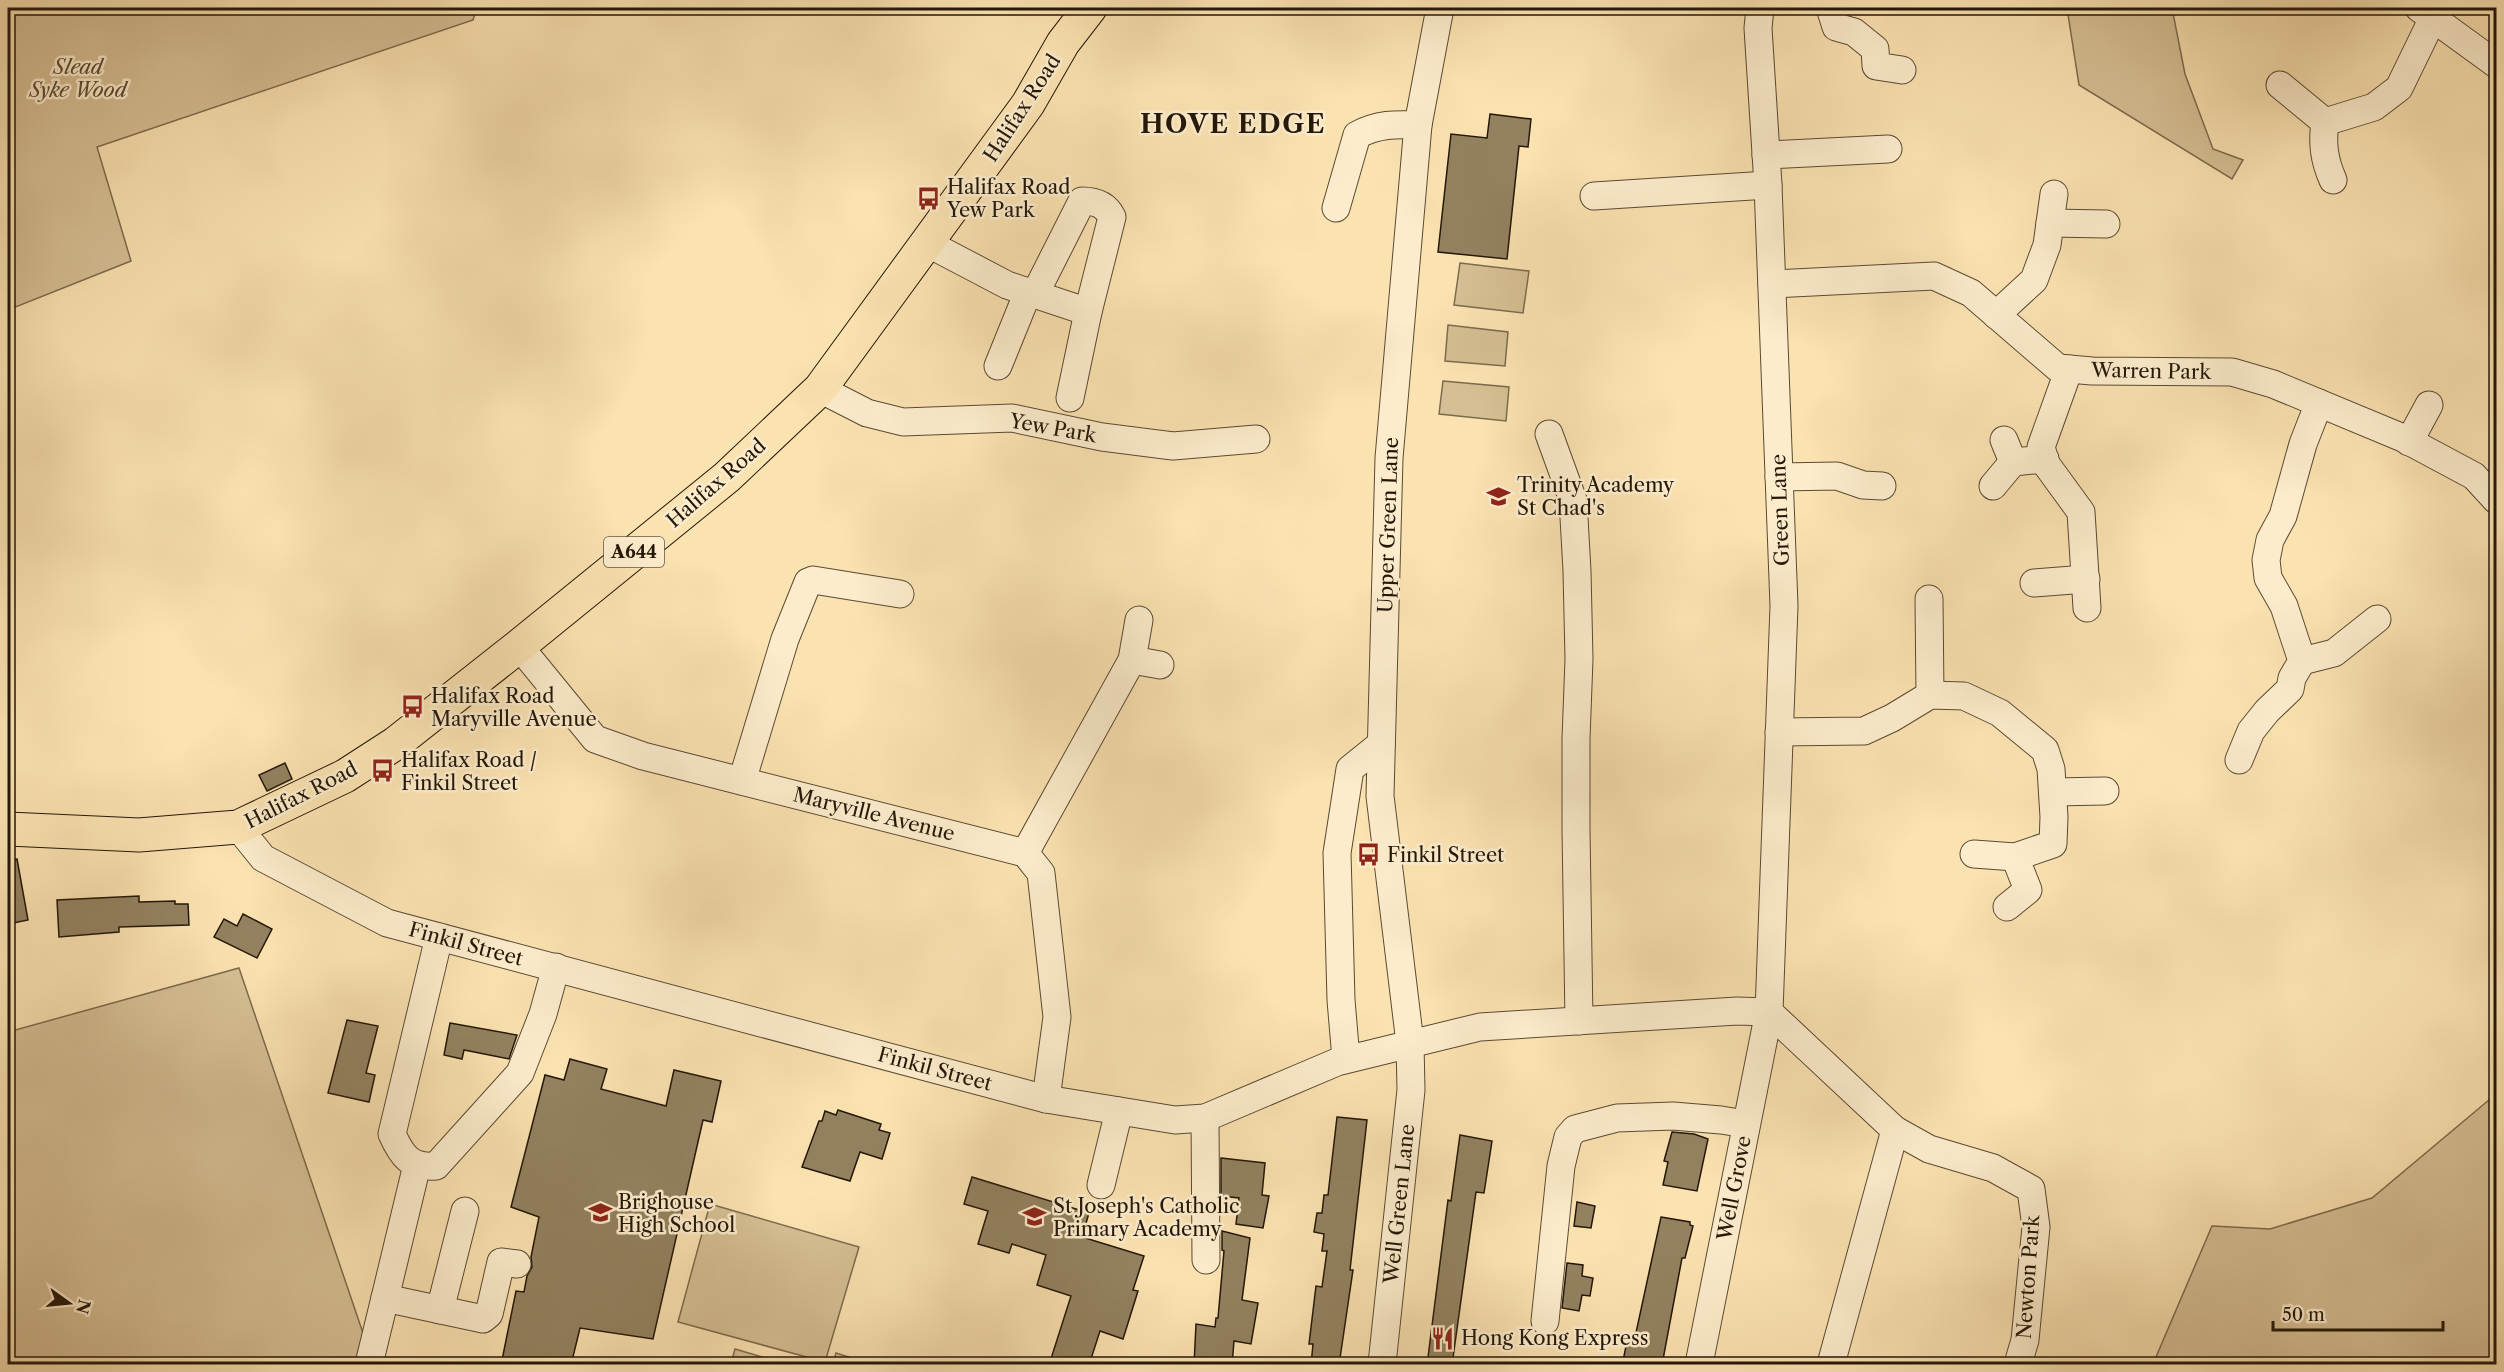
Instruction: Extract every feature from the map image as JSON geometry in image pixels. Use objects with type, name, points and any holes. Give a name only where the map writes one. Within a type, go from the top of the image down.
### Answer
[{"type":"main road","name":"Halifax Road","points":[[8,829],[139,835],[238,827],[354,770],[396,743],[727,477],[820,389],[1028,104],[1063,43],[1090,8]]},
{"type":"street","name":"Upper Green Lane","points":[[1410,1043],[1380,796],[1389,458],[1418,125],[1440,8]]},
{"type":"street","name":"Green Lane","points":[[1760,8],[1758,28],[1768,185],[1784,606],[1768,1012]]},
{"type":"street","points":[[1830,8],[1836,27],[1854,32],[1875,50],[1876,66],[1902,70]]},
{"type":"street","points":[[2325,122],[2374,107],[2399,88],[2425,13],[2496,64]]},
{"type":"street","points":[[2280,85],[2325,122]]},
{"type":"street","points":[[2325,122],[2323,141],[2326,166],[2333,180]]},
{"type":"street","points":[[1336,208],[1357,135],[1372,127],[1387,124],[1418,125]]},
{"type":"street","points":[[1766,154],[1888,149]]},
{"type":"street","points":[[1594,196],[1768,185]]},
{"type":"street","points":[[1996,315],[2034,280],[2047,245],[2054,194]]},
{"type":"street","points":[[998,366],[1031,293],[1083,201],[1094,201],[1108,208],[1112,218],[1088,312],[1070,398]]},
{"type":"street","points":[[2050,224],[2106,224]]},
{"type":"street","points":[[927,243],[1007,285],[1088,312]]},
{"type":"street","name":"Warren Park","points":[[1772,284],[1934,276],[1971,293],[2058,368],[2232,372],[2273,384],[2409,442],[2474,476],[2496,500]]},
{"type":"street","points":[[2069,369],[2041,447],[2045,459],[2081,512],[2087,608]]},
{"type":"street","name":"Yew Park","points":[[820,389],[867,413],[903,422],[1012,418],[1102,437],[1173,446],[1256,439]]},
{"type":"street","points":[[2302,661],[2284,606],[2268,578],[2266,560],[2270,540],[2283,516],[2303,444],[2319,404]]},
{"type":"street","points":[[2409,442],[2429,405]]},
{"type":"street","points":[[1549,434],[1573,500],[1579,659],[1576,762],[1579,1021]]},
{"type":"street","points":[[1993,486],[2008,451],[2045,459]]},
{"type":"street","points":[[1779,477],[1837,476],[1863,485],[1882,486]]},
{"type":"street","points":[[2034,583],[2086,579]]},
{"type":"street","points":[[742,781],[785,639],[808,582],[813,580],[900,594]]},
{"type":"street","points":[[1929,599],[1930,695]]},
{"type":"street","points":[[2239,760],[2250,731],[2290,689],[2292,678],[2302,661],[2334,653],[2377,618]]},
{"type":"street","points":[[1046,1099],[1057,1017],[1041,873],[1026,853],[1132,660],[1139,620]]},
{"type":"street","name":"Maryville Avenue","points":[[519,646],[595,739],[643,756],[1026,853]]},
{"type":"street","points":[[1132,660],[1160,664]]},
{"type":"street","points":[[1779,732],[1864,731],[1892,718],[1930,695],[1964,696],[2000,713],[2044,750],[2051,769],[2053,844],[2015,857],[1974,854]]},
{"type":"street","points":[[1346,1059],[1341,1000],[1337,853],[1350,769],[1381,744]]},
{"type":"street","points":[[2053,792],[2105,791]]},
{"type":"street","name":"Finkil Street","points":[[238,827],[263,858],[387,923],[1046,1099],[1175,1120],[1205,1118],[1346,1059],[1480,1027],[1737,1011],[1768,1012]]},
{"type":"street","points":[[2007,907],[2028,890],[2015,857]]},
{"type":"street","points":[[439,937],[392,1134],[401,1154],[417,1165],[436,1166],[519,1073],[543,1014],[556,968]]},
{"type":"street","points":[[1768,1012],[1895,1130],[1832,1365]]},
{"type":"street","name":"Well Grove","points":[[1699,1365],[1768,1012]]},
{"type":"street","name":"Well Green Lane","points":[[1382,1365],[1411,1090],[1410,1043]]},
{"type":"street","points":[[1101,1185],[1119,1111]]},
{"type":"street","points":[[1545,1321],[1562,1166],[1568,1137],[1575,1129],[1617,1118],[1673,1116],[1746,1124]]},
{"type":"street","points":[[1205,1118],[1206,1260]]},
{"type":"street","name":"Newton Park","points":[[1895,1130],[1929,1149],[1993,1168],[2031,1189],[2036,1227],[2025,1340],[2018,1365]]},
{"type":"street","points":[[369,1365],[417,1165]]},
{"type":"street","points":[[440,1310],[465,1211]]},
{"type":"street","points":[[385,1298],[483,1319],[489,1314],[501,1262],[517,1264]]},
{"type":"green space","name":"Slead Syke Wood","points":[[8,8],[477,8],[473,20],[97,147],[131,261],[8,310]]},
{"type":"green space","points":[[2067,8],[2172,8],[2185,74],[2213,149],[2243,160],[2232,179],[2079,85]]},
{"type":"green space","points":[[1460,263],[1529,271],[1523,313],[1454,305]]},
{"type":"green space","points":[[1448,325],[1508,332],[1505,366],[1445,361]]},
{"type":"green space","points":[[1443,381],[1509,387],[1506,421],[1439,414]]},
{"type":"green space","points":[[239,968],[365,1339],[359,1364],[8,1364],[8,1032]]},
{"type":"green space","points":[[2496,1094],[2496,1364],[2153,1364],[2212,1226],[2270,1229],[2372,1198]]},
{"type":"green space","points":[[710,1204],[859,1247],[825,1362],[678,1322]]},
{"type":"green space","points":[[735,1349],[786,1364],[731,1364]]},
{"type":"green space","points":[[836,1353],[871,1364],[833,1364]]},
{"type":"building","points":[[1490,114],[1531,119],[1528,147],[1519,146],[1507,259],[1438,252],[1451,134],[1487,138]]},
{"type":"building","points":[[285,763],[292,779],[267,791],[259,775]]},
{"type":"building","points":[[17,859],[28,920],[8,924],[8,860]]},
{"type":"building","points":[[139,896],[139,902],[175,901],[175,904],[188,904],[189,925],[119,927],[119,932],[59,937],[57,900]]},
{"type":"building","points":[[243,914],[272,929],[257,958],[214,937],[224,919],[237,926]]},
{"type":"building","points":[[347,1020],[378,1026],[366,1073],[375,1075],[369,1102],[328,1093]]},
{"type":"building","points":[[450,1023],[517,1035],[509,1059],[464,1050],[462,1059],[444,1055]]},
{"type":"building","points":[[570,1059],[607,1069],[601,1089],[666,1106],[674,1070],[721,1081],[712,1122],[703,1120],[653,1339],[580,1328],[571,1365],[501,1365],[516,1291],[524,1292],[527,1276],[532,1267],[531,1257],[539,1217],[511,1207],[545,1075],[564,1080]]},
{"type":"building","points":[[838,1110],[881,1124],[879,1130],[890,1133],[882,1159],[860,1152],[850,1181],[802,1167],[825,1111],[836,1115]]},
{"type":"building","points":[[1337,1117],[1367,1120],[1350,1270],[1353,1270],[1339,1365],[1311,1365],[1313,1344],[1309,1344],[1316,1286],[1322,1287],[1327,1251],[1322,1251],[1324,1234],[1314,1232],[1317,1213],[1322,1213],[1324,1195],[1328,1195]]},
{"type":"building","points":[[1672,1132],[1694,1134],[1708,1139],[1697,1191],[1663,1185],[1668,1162],[1664,1161]]},
{"type":"building","points":[[1460,1135],[1492,1141],[1484,1193],[1476,1192],[1452,1365],[1427,1365],[1448,1200],[1451,1201]]},
{"type":"building","points":[[1221,1158],[1265,1163],[1262,1195],[1269,1196],[1263,1228],[1236,1224],[1239,1198],[1221,1196]]},
{"type":"building","points":[[972,1177],[1089,1213],[1082,1237],[1144,1256],[1133,1290],[1138,1291],[1123,1339],[1100,1331],[1089,1365],[1049,1365],[1071,1296],[1037,1285],[1046,1255],[1012,1244],[1009,1253],[978,1244],[988,1211],[964,1204]]},
{"type":"building","points":[[1577,1202],[1595,1206],[1591,1228],[1574,1226]]},
{"type":"building","points":[[1661,1217],[1690,1222],[1693,1226],[1685,1258],[1682,1258],[1662,1365],[1640,1365],[1623,1361],[1627,1341],[1634,1342]]},
{"type":"building","points":[[1222,1231],[1250,1238],[1242,1300],[1258,1303],[1251,1344],[1234,1341],[1232,1365],[1194,1365],[1196,1324],[1215,1327],[1216,1318],[1218,1318],[1224,1251],[1222,1250]]},
{"type":"building","points":[[1567,1263],[1583,1265],[1582,1276],[1593,1278],[1590,1296],[1582,1295],[1579,1311],[1562,1308]]},
{"type":"place","name":"Halifax Road Yew Park","points":[[929,199]]},
{"type":"place","name":"Trinity Academy St Chad's","points":[[1499,497]]},
{"type":"place","name":"Halifax Road Maryville Avenue","points":[[413,707]]},
{"type":"place","name":"Halifax Road / Finkil Street","points":[[383,771]]},
{"type":"place","name":"Finkil Street","points":[[1369,855]]},
{"type":"place","name":"Brighouse High School","points":[[600,1213]]},
{"type":"place","name":"St Joseph's Catholic Primary Academy","points":[[1035,1217]]},
{"type":"place","name":"Hong Kong Express","points":[[1443,1338]]},
{"type":"district","name":"HOVE EDGE","points":[[1233,124]]}]
